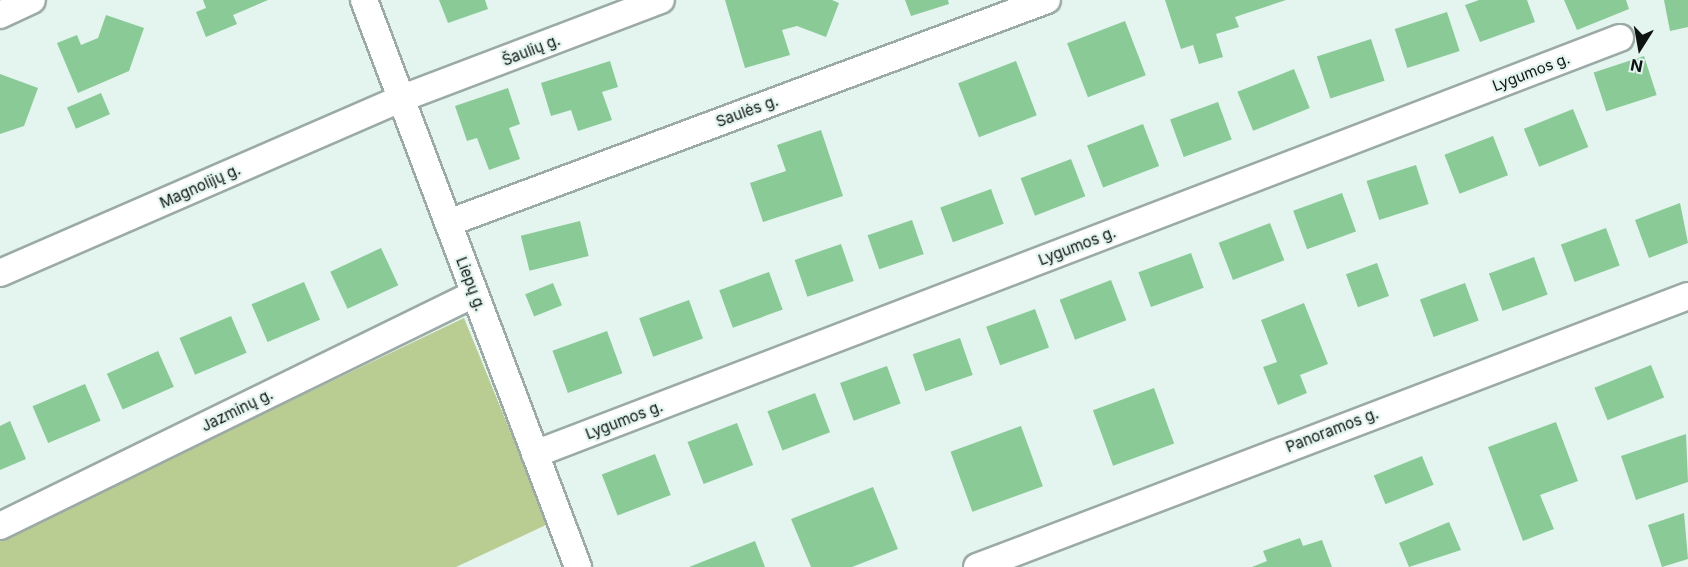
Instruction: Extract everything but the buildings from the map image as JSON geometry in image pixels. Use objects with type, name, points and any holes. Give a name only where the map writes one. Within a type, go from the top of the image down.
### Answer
[{"type":"street","points":[[0,15],[32,0]]},
{"type":"street","name":"Liepų g.","points":[[364,0],[578,567]]},
{"type":"street","name":"Šaulių g.","points":[[400,99],[661,0]]},
{"type":"street","name":"Saulės g.","points":[[448,223],[1047,0]]},
{"type":"street","name":"Lygumos g.","points":[[535,454],[1620,38]]},
{"type":"street","name":"Magnolijų g.","points":[[0,273],[400,99]]},
{"type":"street","name":"Jazminų g.","points":[[0,526],[474,294]]},
{"type":"street","name":"Panoramos g.","points":[[977,567],[1688,296]]},
{"type":"green space","points":[[464,318],[548,524],[456,567],[0,567],[0,539]]}]
